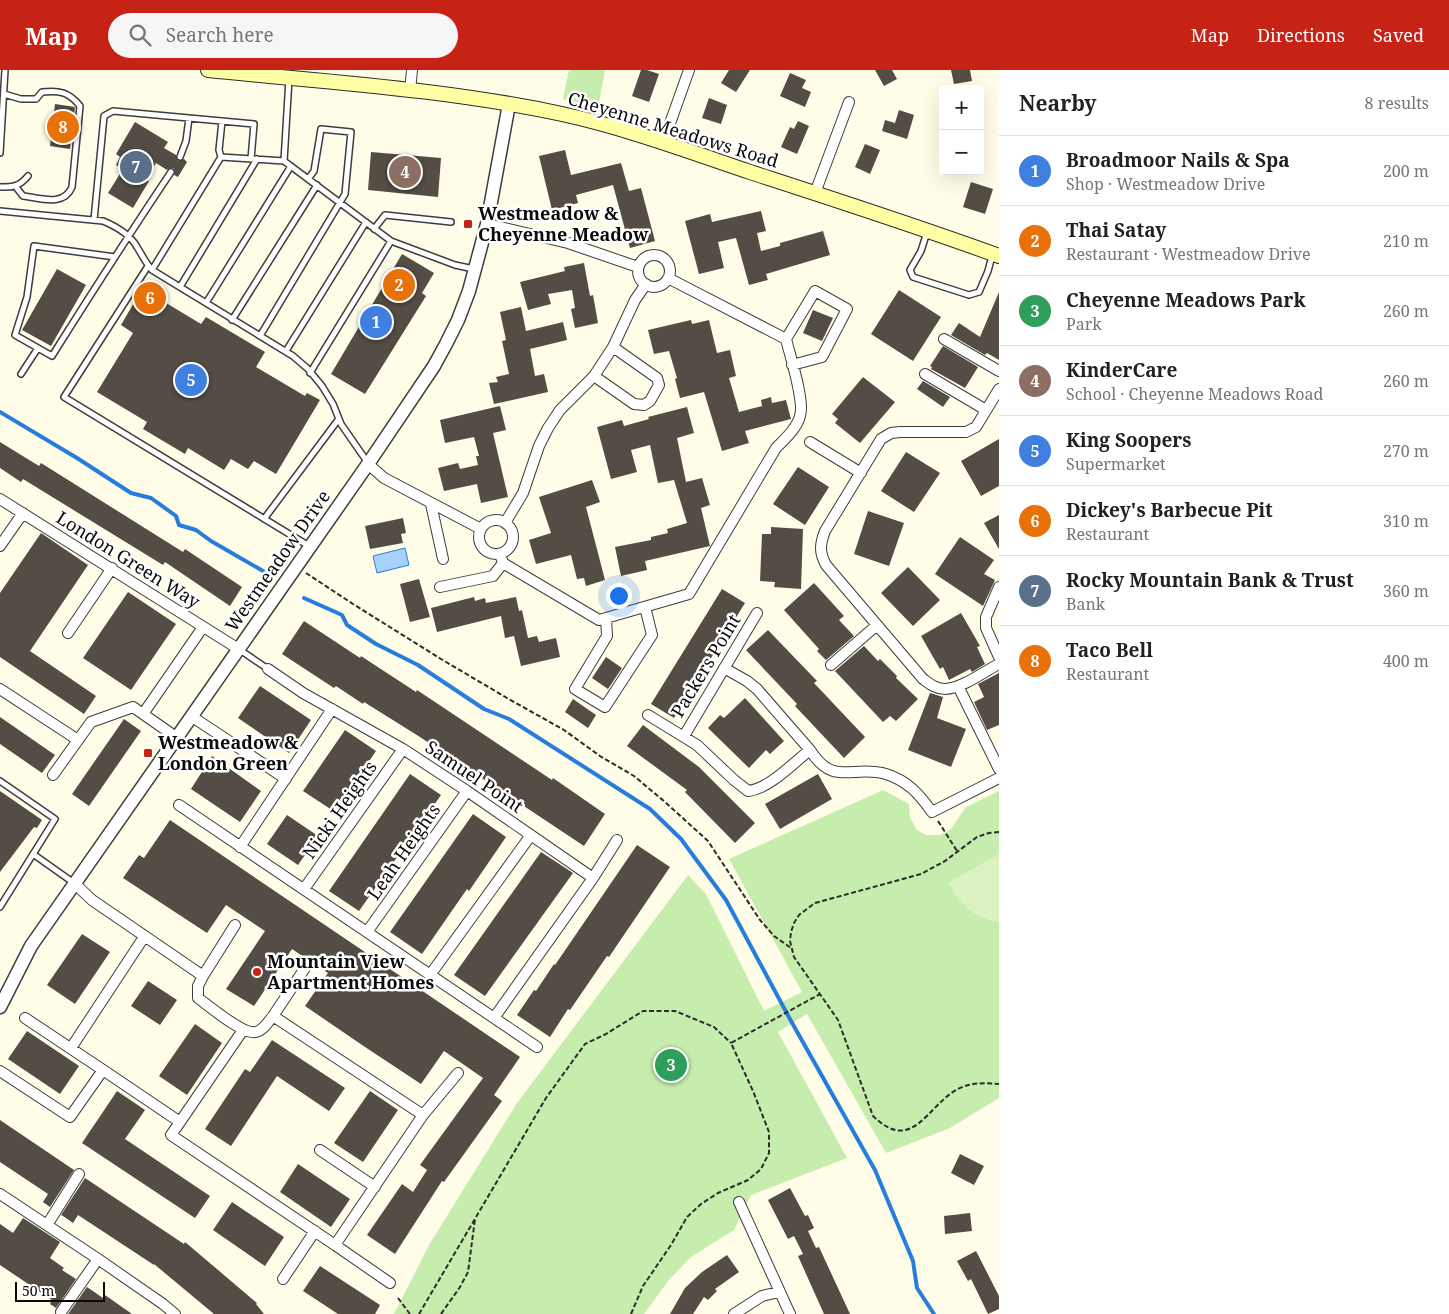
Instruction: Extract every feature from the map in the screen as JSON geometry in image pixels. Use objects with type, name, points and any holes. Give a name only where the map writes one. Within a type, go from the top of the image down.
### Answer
[{"type":"main road","name":"Cheyenne Meadows Road","points":[[208,70],[410,90],[509,104],[607,125],[996,255]]},
{"type":"street","points":[[410,90],[412,70]]},
{"type":"street","points":[[663,143],[689,70]]},
{"type":"street","points":[[815,194],[849,102]]},
{"type":"street","name":"Westmeadow Drive","points":[[0,1007],[31,946],[368,464],[434,366],[458,320],[475,269],[487,224],[509,104]]},
{"type":"street","points":[[487,224],[568,243],[638,267]]},
{"type":"street","points":[[648,256],[658,256],[667,262],[669,267],[668,278],[655,287],[646,284],[639,277],[638,267],[643,259],[648,256]]},
{"type":"street","points":[[668,278],[786,338]]},
{"type":"street","points":[[505,523],[522,493],[539,446],[548,428],[560,410],[594,376],[613,347],[646,284]]},
{"type":"street","points":[[440,587],[493,576],[502,558],[513,540],[511,529],[505,523],[497,520],[486,522],[480,529],[478,538],[482,548],[502,558],[599,620],[690,594],[776,448],[789,434],[800,417],[802,402],[792,365],[786,338],[815,291],[847,308],[822,357],[792,365]]},
{"type":"street","points":[[944,339],[999,371]]},
{"type":"street","points":[[594,376],[634,404],[644,405],[650,401],[659,386],[657,378],[613,347]]},
{"type":"street","points":[[925,374],[986,410]]},
{"type":"street","points":[[999,389],[976,426],[966,432],[891,433],[881,439],[825,531],[821,542],[820,554],[826,565],[923,679],[932,686],[944,689],[958,686],[999,664]]},
{"type":"street","points":[[810,442],[860,473]]},
{"type":"street","points":[[368,464],[384,478],[480,529]]},
{"type":"street","name":"London Green Way","points":[[0,499],[238,648]]},
{"type":"street","points":[[431,504],[443,559]]},
{"type":"street","points":[[0,546],[23,513]]},
{"type":"street","points":[[68,633],[112,568]]},
{"type":"street","points":[[999,587],[986,617],[986,628],[999,657]]},
{"type":"street","points":[[606,618],[607,636],[575,689],[605,708],[652,635],[645,606]]},
{"type":"street","name":"Packers Point","points":[[684,736],[757,613]]},
{"type":"street","points":[[831,666],[877,625]]},
{"type":"street","points":[[144,714],[203,626]]},
{"type":"street","points":[[724,668],[746,680],[757,689],[810,750],[817,761],[826,768],[838,773],[877,772],[896,779],[918,792],[932,812],[999,778]]},
{"type":"street","name":"Samuel Point","points":[[268,669],[303,693],[403,749],[593,878]]},
{"type":"street","points":[[958,686],[999,769]]},
{"type":"street","points":[[0,689],[78,740]]},
{"type":"street","points":[[53,776],[91,722],[133,707],[176,737]]},
{"type":"street","points":[[240,846],[332,710]]},
{"type":"street","points":[[648,715],[698,745],[748,791],[756,790],[767,784],[810,750]]},
{"type":"street","points":[[190,716],[286,779]]},
{"type":"street","name":"Nicki Heights","points":[[304,889],[403,749]]},
{"type":"street","name":"Leah Heights","points":[[367,932],[467,791]]},
{"type":"street","points":[[179,805],[537,1047]]},
{"type":"street","points":[[430,975],[531,835]]},
{"type":"street","points":[[494,1018],[593,878],[617,840]]},
{"type":"street","points":[[74,883],[92,900],[203,976]]},
{"type":"street","points":[[235,925],[203,976],[198,986],[198,998],[244,1030],[254,1033],[264,1028],[305,968]]},
{"type":"street","points":[[71,1048],[144,937]]},
{"type":"street","points":[[273,1016],[423,1115]]},
{"type":"street","points":[[25,1018],[180,1122]]},
{"type":"street","points":[[244,1030],[171,1135],[390,1283]]},
{"type":"street","points":[[0,1070],[70,1117],[103,1070]]},
{"type":"street","points":[[335,1245],[423,1115],[458,1073]]},
{"type":"street","points":[[320,1150],[375,1187]]},
{"type":"street","points":[[47,1225],[79,1174]]},
{"type":"street","points":[[0,1194],[98,1259],[175,1314]]},
{"type":"street","points":[[739,1202],[790,1314]]},
{"type":"street","points":[[284,1279],[315,1231]]},
{"type":"street","points":[[61,1312],[98,1259]]},
{"type":"street","points":[[734,1314],[762,1296],[779,1292]]},
{"type":"lane","points":[[0,153],[5,70]]},
{"type":"lane","points":[[284,161],[290,78]]},
{"type":"lane","points":[[4,94],[21,99],[36,99],[42,92],[67,93],[80,106],[72,187],[69,194],[56,200],[23,196],[16,187]]},
{"type":"lane","points":[[94,220],[104,116],[113,111],[254,124],[251,159]]},
{"type":"lane","points":[[180,157],[186,140],[189,118]]},
{"type":"lane","points":[[222,121],[219,150],[221,157],[64,397],[310,546]]},
{"type":"lane","points":[[260,336],[345,194],[351,132],[321,129],[314,171],[308,179]]},
{"type":"lane","points":[[221,157],[284,161],[391,241],[455,265],[475,269]]},
{"type":"lane","points":[[180,287],[257,159]]},
{"type":"lane","points":[[206,303],[291,166]]},
{"type":"lane","points":[[115,257],[34,246],[28,297],[15,336],[52,356],[171,172]]},
{"type":"lane","points":[[0,187],[16,187],[28,176]]},
{"type":"lane","points":[[232,320],[317,185]]},
{"type":"lane","points":[[0,211],[94,220],[113,226],[128,236],[134,241],[144,262],[150,268],[232,320],[286,351],[310,373],[322,386],[333,404],[338,420],[368,464]]},
{"type":"lane","points":[[374,228],[385,215],[451,222]]},
{"type":"lane","points":[[286,351],[366,222]]},
{"type":"lane","points":[[927,232],[921,251],[910,270],[913,277],[969,295],[979,292],[996,255]]},
{"type":"lane","points":[[310,373],[391,241]]},
{"type":"lane","points":[[21,374],[38,348]]},
{"type":"lane","points":[[264,519],[338,420]]},
{"type":"lane","points":[[238,648],[268,669]]},
{"type":"lane","points":[[0,782],[56,819],[0,907]]},
{"type":"lane","points":[[33,854],[74,883]]},
{"type":"path","points":[[296,566],[353,604],[507,698],[564,730],[600,756],[634,776],[708,841],[760,920],[774,936],[791,948]]},
{"type":"path","points":[[932,812],[957,851]]},
{"type":"path","points":[[999,832],[989,833],[978,838],[921,874],[815,903],[799,915],[791,932],[791,948],[794,957],[838,1020],[873,1116],[883,1125],[897,1130],[910,1128],[920,1124],[957,1090],[970,1084],[999,1084]]},
{"type":"path","points":[[731,1043],[820,994]]},
{"type":"path","points":[[419,1314],[546,1098],[585,1044],[606,1034],[643,1011],[675,1011],[714,1027],[731,1043],[754,1091],[769,1132],[769,1154],[761,1169],[748,1180],[718,1193],[687,1216],[671,1245],[643,1286],[630,1314]]},
{"type":"path","points":[[441,1314],[468,1272],[475,1217]]},
{"type":"path","points":[[398,1298],[410,1314]]},
{"type":"green space","points":[[569,70],[605,70],[598,108],[563,99]]},
{"type":"green space","points":[[883,790],[909,804],[910,818],[917,830],[926,835],[940,835],[951,829],[966,807],[999,791],[999,1098],[950,1128],[886,1153],[807,1014],[778,1032],[847,1158],[751,1195],[734,1230],[691,1257],[669,1280],[644,1314],[394,1314],[429,1245],[517,1103],[688,875],[706,894],[764,1011],[802,992],[729,859]]},
{"type":"green space","points":[[999,854],[999,922],[982,918],[975,914],[963,904],[948,883]]},
{"type":"water","points":[[405,548],[409,565],[377,573],[373,556]]},
{"type":"building","points":[[641,70],[659,74],[649,102],[632,96]]},
{"type":"building","points":[[729,70],[750,70],[736,92],[721,83]]},
{"type":"building","points":[[875,70],[892,70],[897,79],[884,86]]},
{"type":"building","points":[[951,70],[970,70],[972,81],[954,84]]},
{"type":"building","points":[[790,73],[806,80],[802,88],[811,92],[805,107],[780,96]]},
{"type":"building","points":[[709,98],[727,105],[721,124],[702,118]]},
{"type":"building","points":[[55,104],[75,107],[70,149],[50,146]]},
{"type":"building","points":[[899,110],[914,115],[907,139],[882,131],[885,120],[895,123]]},
{"type":"building","points":[[798,121],[809,126],[797,154],[781,147],[790,127],[794,129]]},
{"type":"building","points":[[135,122],[168,142],[164,148],[176,155],[177,160],[184,159],[187,162],[178,177],[174,175],[175,171],[173,168],[167,170],[156,163],[146,179],[149,181],[133,208],[108,193],[123,169],[116,165],[120,157],[116,154]]},
{"type":"building","points":[[865,144],[880,150],[870,174],[855,167]]},
{"type":"building","points":[[565,150],[571,175],[621,163],[629,191],[641,188],[655,241],[630,248],[613,185],[576,195],[578,203],[552,210],[539,156]]},
{"type":"building","points":[[371,152],[441,158],[438,197],[368,190]]},
{"type":"building","points":[[971,182],[993,189],[985,214],[963,207]]},
{"type":"building","points":[[761,211],[766,231],[757,233],[761,251],[780,246],[780,243],[823,231],[830,255],[766,274],[768,280],[749,285],[736,238],[718,242],[724,268],[699,274],[685,221],[710,214],[712,222]]},
{"type":"building","points":[[402,254],[434,273],[422,293],[426,296],[365,394],[331,374]]},
{"type":"building","points":[[584,263],[590,296],[593,295],[598,323],[575,328],[571,309],[575,308],[572,290],[548,294],[551,304],[528,310],[520,282],[565,271],[564,267]]},
{"type":"building","points":[[57,269],[86,285],[51,346],[22,330]]},
{"type":"building","points":[[146,282],[157,289],[153,295],[201,324],[206,317],[265,352],[256,367],[305,396],[307,393],[320,400],[276,474],[254,461],[248,469],[231,459],[224,470],[188,448],[185,454],[143,429],[147,422],[97,392],[133,333],[121,325]]},
{"type":"building","points":[[899,290],[941,317],[913,361],[871,334]]},
{"type":"building","points":[[999,292],[999,360],[987,353],[985,355],[951,335],[959,323],[980,337]]},
{"type":"building","points":[[521,307],[526,331],[563,322],[567,340],[530,349],[535,376],[544,374],[548,392],[494,404],[489,383],[498,382],[496,377],[509,374],[502,341],[506,340],[500,312]]},
{"type":"building","points":[[813,310],[833,318],[822,341],[803,333]]},
{"type":"building","points":[[691,320],[692,324],[709,320],[717,353],[730,350],[736,376],[729,378],[739,412],[762,406],[761,400],[771,397],[772,403],[786,400],[791,419],[745,431],[749,443],[722,451],[704,392],[680,398],[675,379],[677,378],[669,351],[654,354],[648,330]]},
{"type":"building","points":[[943,346],[978,367],[965,388],[931,369],[932,367],[930,366]]},
{"type":"building","points":[[863,377],[895,402],[860,443],[835,423],[838,419],[832,414]]},
{"type":"building","points":[[923,381],[950,397],[943,407],[917,389]]},
{"type":"building","points":[[500,406],[506,430],[493,433],[508,497],[481,503],[477,484],[444,491],[438,468],[458,463],[460,469],[478,465],[476,456],[479,456],[474,437],[445,443],[440,420]]},
{"type":"building","points":[[687,407],[694,433],[677,438],[686,482],[702,478],[710,505],[701,508],[710,546],[645,561],[647,570],[621,576],[615,547],[651,540],[651,537],[668,533],[667,529],[687,523],[674,480],[658,483],[650,445],[631,450],[637,472],[611,479],[597,427],[622,420],[624,426],[649,419],[648,417]]},
{"type":"building","points":[[999,439],[999,486],[981,496],[961,461]]},
{"type":"building","points":[[0,442],[39,466],[41,463],[183,552],[185,549],[242,587],[230,606],[165,562],[163,565],[23,479],[21,482],[0,468]]},
{"type":"building","points":[[906,452],[940,473],[914,512],[881,491]]},
{"type":"building","points":[[798,467],[829,487],[805,525],[773,504]]},
{"type":"building","points":[[592,480],[600,502],[586,507],[605,580],[586,586],[584,578],[577,579],[571,555],[536,564],[529,540],[551,533],[539,497]]},
{"type":"building","points":[[868,511],[904,523],[889,566],[854,554]]},
{"type":"building","points":[[999,515],[999,549],[984,523]]},
{"type":"building","points":[[403,518],[406,533],[401,534],[403,543],[370,549],[365,526]]},
{"type":"building","points":[[771,527],[803,529],[801,589],[774,587],[775,582],[760,581],[762,534],[771,534]]},
{"type":"building","points":[[41,533],[88,565],[30,651],[96,696],[84,714],[0,657],[0,593]]},
{"type":"building","points":[[960,537],[994,560],[984,574],[995,580],[983,606],[935,574]]},
{"type":"building","points":[[908,567],[940,600],[913,626],[881,593]]},
{"type":"building","points":[[419,579],[430,617],[410,622],[400,584]]},
{"type":"building","points":[[814,583],[844,616],[839,620],[854,636],[826,660],[817,651],[819,649],[784,610]]},
{"type":"building","points":[[722,589],[745,603],[674,718],[651,704]]},
{"type":"building","points":[[128,592],[176,624],[131,690],[83,658]]},
{"type":"building","points":[[474,597],[475,601],[485,598],[486,603],[516,597],[519,611],[522,610],[528,638],[537,636],[539,642],[556,638],[560,657],[521,666],[514,636],[505,638],[501,616],[437,632],[431,608]]},
{"type":"building","points":[[961,613],[980,646],[977,647],[985,664],[972,672],[970,669],[949,680],[943,667],[940,669],[921,636]]},
{"type":"building","points":[[304,621],[360,658],[361,656],[416,692],[417,690],[605,814],[584,846],[420,737],[336,686],[334,688],[282,654]]},
{"type":"building","points":[[768,630],[817,681],[814,683],[865,737],[844,758],[746,650]]},
{"type":"building","points":[[864,646],[878,661],[880,659],[918,699],[896,721],[890,716],[883,722],[835,671]]},
{"type":"building","points":[[606,657],[622,668],[608,689],[592,678]]},
{"type":"building","points":[[999,673],[999,725],[987,730],[974,702],[984,697],[978,684]]},
{"type":"building","points":[[260,686],[311,720],[289,753],[238,718]]},
{"type":"building","points":[[930,693],[943,697],[937,718],[966,729],[951,767],[908,750]]},
{"type":"building","points":[[745,698],[784,741],[770,754],[766,750],[749,768],[708,728],[720,715],[724,718]]},
{"type":"building","points":[[573,699],[596,715],[588,728],[565,712]]},
{"type":"building","points":[[0,717],[55,755],[42,773],[0,744]]},
{"type":"building","points":[[124,719],[141,731],[89,806],[72,794]]},
{"type":"building","points":[[643,725],[699,767],[755,823],[735,843],[685,792],[687,790],[627,746]]},
{"type":"building","points":[[345,730],[376,751],[335,812],[303,791]]},
{"type":"building","points":[[212,756],[261,791],[240,822],[191,789]]},
{"type":"building","points":[[410,774],[441,795],[359,911],[329,891]]},
{"type":"building","points":[[818,774],[832,799],[780,829],[765,804]]},
{"type":"building","points":[[0,791],[42,820],[37,828],[34,827],[0,872]]},
{"type":"building","points":[[473,814],[506,837],[422,954],[390,932]]},
{"type":"building","points":[[287,815],[318,836],[298,865],[267,844]]},
{"type":"building","points":[[170,820],[520,1057],[494,1095],[502,1101],[444,1182],[442,1181],[395,1254],[367,1235],[402,1184],[413,1192],[427,1170],[420,1165],[483,1078],[444,1051],[421,1084],[365,1047],[305,1006],[328,973],[292,949],[254,1006],[226,989],[265,931],[226,905],[207,933],[123,878],[139,855],[144,858]]},
{"type":"building","points":[[637,845],[670,867],[609,957],[607,956],[550,1037],[517,1015],[534,990],[536,991],[555,965]]},
{"type":"building","points":[[541,852],[573,873],[485,996],[454,975]]},
{"type":"building","points":[[82,934],[110,952],[75,1004],[47,985]]},
{"type":"building","points":[[148,981],[177,1000],[160,1025],[131,1006]]},
{"type":"building","points":[[195,1024],[222,1043],[187,1095],[159,1076]]},
{"type":"building","points":[[27,1031],[79,1066],[60,1094],[8,1059]]},
{"type":"building","points":[[272,1040],[345,1088],[329,1111],[277,1076],[231,1146],[205,1129],[245,1069],[250,1072]]},
{"type":"building","points":[[117,1091],[145,1110],[125,1139],[210,1196],[195,1218],[82,1143]]},
{"type":"building","points":[[370,1091],[398,1110],[363,1162],[334,1143]]},
{"type":"building","points":[[0,1120],[74,1170],[50,1207],[43,1202],[48,1194],[0,1162]]},
{"type":"building","points":[[960,1154],[984,1166],[974,1185],[951,1173]]},
{"type":"building","points":[[298,1164],[350,1199],[331,1227],[280,1192]]},
{"type":"building","points":[[85,1178],[184,1244],[185,1242],[257,1303],[264,1314],[214,1314],[154,1264],[78,1215],[73,1223],[61,1215]]},
{"type":"building","points":[[790,1188],[805,1216],[808,1215],[814,1228],[808,1231],[816,1248],[819,1247],[850,1314],[824,1314],[798,1256],[803,1254],[794,1236],[788,1239],[768,1200]]},
{"type":"building","points":[[232,1202],[284,1237],[265,1266],[213,1230]]},
{"type":"building","points":[[970,1213],[972,1231],[945,1234],[944,1216]]},
{"type":"building","points":[[23,1218],[60,1242],[50,1258],[64,1268],[62,1270],[76,1279],[56,1308],[50,1304],[52,1300],[0,1265],[0,1224],[13,1233]]},
{"type":"building","points":[[976,1251],[999,1296],[999,1309],[988,1314],[971,1279],[968,1281],[957,1261]]},
{"type":"building","points":[[727,1255],[739,1272],[715,1289],[717,1291],[708,1300],[704,1297],[693,1314],[670,1314],[685,1288],[702,1272]]},
{"type":"building","points":[[320,1266],[380,1305],[375,1314],[338,1314],[303,1291]]},
{"type":"building","points":[[87,1287],[103,1298],[105,1295],[132,1314],[68,1314]]},
{"type":"waterway","points":[[0,412],[131,493],[151,498],[176,516],[179,525],[196,530],[211,541],[263,571]]},
{"type":"waterway","points":[[304,598],[342,615],[347,625],[376,644],[418,665],[484,709],[509,719],[650,809],[681,839],[726,900],[791,1021],[875,1170],[913,1261],[917,1288],[934,1314]]},
{"type":"place","name":"Taco Bell","points":[[63,127]]},
{"type":"place","name":"Rocky Mountain Bank & Trust","points":[[136,167]]},
{"type":"place","name":"KinderCare","points":[[405,172]]},
{"type":"place","name":"Westmeadow & Cheyenne Meadow","points":[[468,224]]},
{"type":"place","name":"Thai Satay","points":[[399,285]]},
{"type":"place","name":"Dickey's Barbecue Pit","points":[[150,298]]},
{"type":"place","name":"Broadmoor Nails & Spa","points":[[376,322]]},
{"type":"place","name":"King Soopers","points":[[191,380]]},
{"type":"place","name":"Westmeadow & London Green","points":[[148,753]]},
{"type":"place","name":"Mountain View Apartment Homes","points":[[257,972]]},
{"type":"place","name":"Cheyenne Meadows Park","points":[[671,1065]]}]
